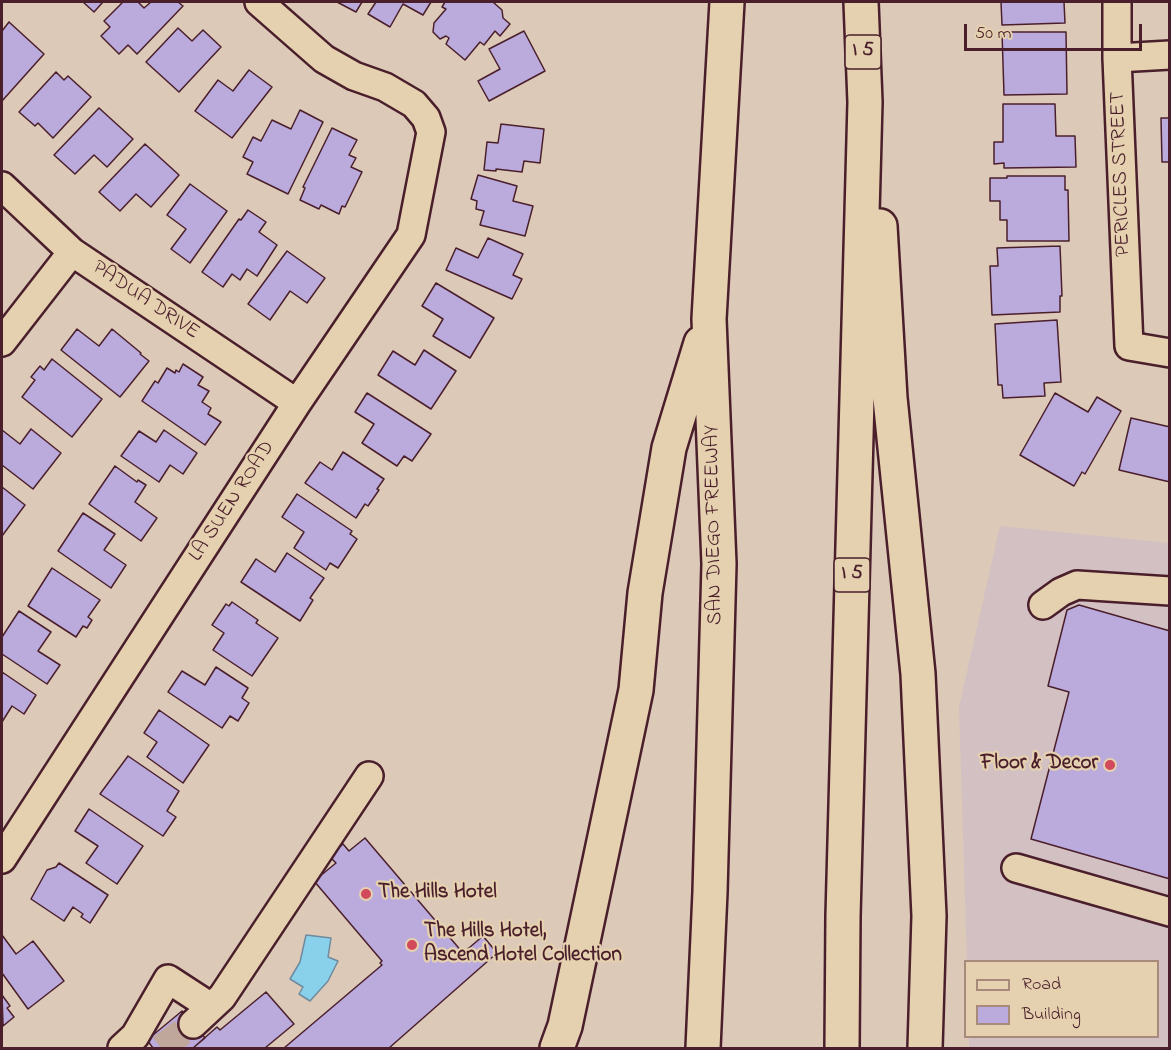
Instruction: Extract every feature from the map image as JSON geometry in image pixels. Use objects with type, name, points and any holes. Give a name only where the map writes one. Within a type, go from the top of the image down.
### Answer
[{"type":"highway","name":"SAN DIEGO FREEWAY","points":[[703,1048],[710,892],[719,564],[709,319],[727,2]]},
{"type":"highway","name":"I 5","points":[[842,1048],[843,916],[865,102],[861,2]]},
{"type":"highway","points":[[865,102],[881,233],[890,398],[918,674],[929,916],[925,1048]]},
{"type":"highway","points":[[557,1048],[568,1014],[636,690],[645,593],[669,448],[709,319]]},
{"type":"street","name":"LA SUEN ROAD","points":[[2,859],[297,403],[411,235],[431,132],[426,118],[414,104],[386,87],[354,76],[324,59],[260,2]]},
{"type":"street","name":"PERICLES STREET","points":[[1117,2],[1117,58],[1129,346],[1170,353]]},
{"type":"street","points":[[1117,58],[1170,55]]},
{"type":"street","name":"PADUA DRIVE","points":[[2,186],[72,252],[297,403]]},
{"type":"street","points":[[2,342],[72,252]]},
{"type":"street","points":[[1043,605],[1061,592],[1077,585],[1170,591]]},
{"type":"street","points":[[122,1048],[135,1036],[168,979],[202,1016],[222,997],[369,776]]},
{"type":"street","points":[[1016,868],[1170,912]]},
{"type":"shaded area","points":[[1000,526],[1169,543],[1169,1048],[969,1048],[969,1038],[1159,1038],[1159,960],[967,960],[959,707]]},
{"type":"water","points":[[306,935],[331,938],[328,957],[338,961],[328,981],[310,1001],[299,994],[303,987],[290,979],[300,962]]},
{"type":"building","points":[[83,2],[103,2],[94,12]]},
{"type":"building","points":[[123,2],[138,2],[144,8],[151,2],[178,2],[183,6],[137,54],[128,45],[119,54],[101,36],[110,27],[104,21]]},
{"type":"building","points":[[337,2],[362,2],[356,12]]},
{"type":"building","points":[[376,2],[431,2],[423,15],[403,4],[390,27],[368,14]]},
{"type":"building","points":[[445,2],[496,2],[494,3],[502,10],[503,18],[510,24],[500,36],[495,31],[484,45],[480,42],[465,60],[446,44],[449,38],[446,36],[440,39],[433,32],[434,23],[446,9],[442,7]]},
{"type":"building","points":[[1001,2],[1064,2],[1065,23],[1002,25]]},
{"type":"building","points":[[9,22],[44,54],[2,101],[2,31]]},
{"type":"building","points":[[178,28],[192,41],[203,30],[221,47],[179,92],[146,62]]},
{"type":"building","points":[[524,31],[545,71],[489,101],[478,81],[500,69],[489,49]]},
{"type":"building","points":[[1002,32],[1066,32],[1067,94],[1004,95]]},
{"type":"building","points":[[249,70],[272,87],[232,138],[195,111],[218,80],[233,91]]},
{"type":"building","points":[[56,72],[64,80],[68,76],[91,97],[53,138],[38,123],[35,126],[19,112]]},
{"type":"building","points":[[1003,104],[1055,104],[1056,136],[1075,136],[1076,167],[1004,168],[1004,163],[994,164],[994,142],[1003,142]]},
{"type":"building","points":[[99,108],[133,139],[107,167],[94,155],[75,174],[54,155]]},
{"type":"building","points":[[300,110],[323,122],[288,194],[247,174],[253,162],[243,157],[253,137],[261,141],[272,120],[291,129]]},
{"type":"building","points":[[1161,118],[1170,118],[1170,162],[1162,162]]},
{"type":"building","points":[[501,124],[544,129],[540,163],[524,161],[522,172],[484,170],[487,142],[498,143]]},
{"type":"building","points":[[332,128],[357,140],[349,155],[356,158],[351,167],[362,172],[345,207],[342,206],[339,214],[321,205],[319,209],[300,200],[305,188],[303,187]]},
{"type":"building","points":[[145,144],[179,175],[151,207],[136,194],[120,211],[99,192]]},
{"type":"building","points":[[478,175],[517,186],[513,201],[533,206],[525,236],[480,225],[484,211],[476,209],[477,201],[471,199]]},
{"type":"building","points":[[1007,176],[1065,176],[1065,190],[1068,190],[1069,241],[1007,241],[1007,220],[1000,220],[1000,201],[990,201],[990,178],[1007,178]]},
{"type":"building","points":[[190,184],[227,211],[190,263],[171,249],[186,229],[167,215]]},
{"type":"building","points":[[248,210],[266,222],[259,232],[277,245],[257,276],[247,269],[240,280],[232,274],[223,287],[202,272],[239,219],[241,220]]},
{"type":"building","points":[[488,238],[523,254],[513,275],[522,279],[512,299],[446,270],[456,248],[478,258]]},
{"type":"building","points":[[1060,246],[1062,296],[1060,296],[1060,312],[992,315],[990,266],[998,266],[997,248]]},
{"type":"building","points":[[287,251],[325,278],[307,303],[290,291],[270,320],[248,304]]},
{"type":"building","points":[[436,283],[494,318],[470,358],[433,336],[443,319],[422,306]]},
{"type":"building","points":[[1057,320],[1061,382],[1044,383],[1045,396],[1003,398],[1002,385],[998,385],[995,324]]},
{"type":"building","points":[[77,329],[99,346],[112,329],[149,361],[120,397],[61,350]]},
{"type":"building","points":[[424,350],[456,371],[431,409],[378,375],[393,351],[415,365]]},
{"type":"building","points":[[52,359],[102,399],[72,437],[22,397],[35,380],[31,377],[40,366],[44,370]]},
{"type":"building","points":[[183,364],[203,377],[198,385],[209,391],[202,402],[211,408],[208,414],[221,422],[205,445],[142,401],[155,381],[158,383],[167,368],[175,373],[176,370],[179,372]]},
{"type":"building","points":[[367,393],[431,434],[412,461],[404,456],[397,466],[362,443],[374,424],[355,412]]},
{"type":"building","points":[[1055,393],[1088,412],[1097,397],[1121,411],[1085,474],[1082,472],[1074,486],[1020,455]]},
{"type":"building","points":[[1131,418],[1170,427],[1170,482],[1119,470]]},
{"type":"building","points":[[31,429],[61,453],[33,489],[2,465],[2,430],[20,444]]},
{"type":"building","points":[[164,430],[197,453],[183,474],[170,465],[159,482],[121,456],[139,431],[156,442]]},
{"type":"building","points":[[343,452],[384,479],[368,506],[365,504],[356,518],[305,483],[320,462],[332,470]]},
{"type":"building","points":[[115,466],[137,482],[138,480],[146,485],[135,502],[157,518],[141,541],[89,504]]},
{"type":"building","points":[[2,487],[25,505],[2,536]]},
{"type":"building","points":[[297,494],[352,531],[350,534],[357,539],[338,568],[330,563],[326,570],[294,548],[304,532],[282,517]]},
{"type":"building","points":[[83,513],[115,534],[104,550],[126,565],[111,588],[58,551]]},
{"type":"building","points":[[287,553],[324,578],[310,598],[313,600],[300,621],[241,582],[256,559],[275,572]]},
{"type":"building","points":[[52,568],[100,600],[88,617],[92,620],[87,628],[83,626],[76,637],[28,606]]},
{"type":"building","points":[[232,602],[258,620],[256,623],[278,638],[252,676],[213,650],[224,633],[212,625],[226,604],[229,606]]},
{"type":"building","name":"Floor & Decor","points":[[1079,605],[1170,631],[1170,879],[1031,839],[1069,692],[1048,686],[1067,610]]},
{"type":"building","points":[[19,611],[51,632],[38,651],[60,665],[47,684],[2,654],[2,637]]},
{"type":"building","points":[[216,667],[248,688],[242,698],[249,703],[238,721],[230,716],[222,728],[168,692],[182,671],[205,685]]},
{"type":"building","points":[[2,672],[36,695],[24,714],[12,706],[2,722]]},
{"type":"building","points":[[159,710],[209,745],[183,783],[147,757],[157,742],[144,733]]},
{"type":"building","points":[[128,756],[179,791],[167,811],[176,817],[163,836],[100,794]]},
{"type":"building","points":[[89,809],[143,846],[117,884],[86,863],[98,846],[75,831]]},
{"type":"building","name":"The Hills Hotel, Ascend Hotel Collection","points":[[365,838],[463,953],[483,936],[497,953],[389,1048],[284,1048],[382,965],[380,963],[382,961],[314,881],[336,863],[329,856],[343,844],[349,851]]},
{"type":"building","points":[[59,863],[108,895],[90,923],[73,907],[64,921],[31,899],[47,870],[56,867]]},
{"type":"building","points":[[2,935],[16,954],[33,941],[64,981],[28,1009],[2,973]]},
{"type":"building","points":[[266,992],[294,1024],[265,1048],[193,1048],[217,1027],[220,1030]]},
{"type":"building","points":[[2,995],[10,1006],[7,1008],[14,1017],[3,1026]]},
{"type":"building","points":[[182,1011],[205,1038],[193,1048],[153,1048],[147,1040]]},
{"type":"tunnel","points":[[161,1048],[193,1024]]},
{"type":"place","name":"Floor & Decor","points":[[1110,765]]},
{"type":"place","name":"The Hills Hotel","points":[[366,894]]},
{"type":"place","name":"The Hills Hotel, Ascend Hotel Collection","points":[[412,945]]}]
